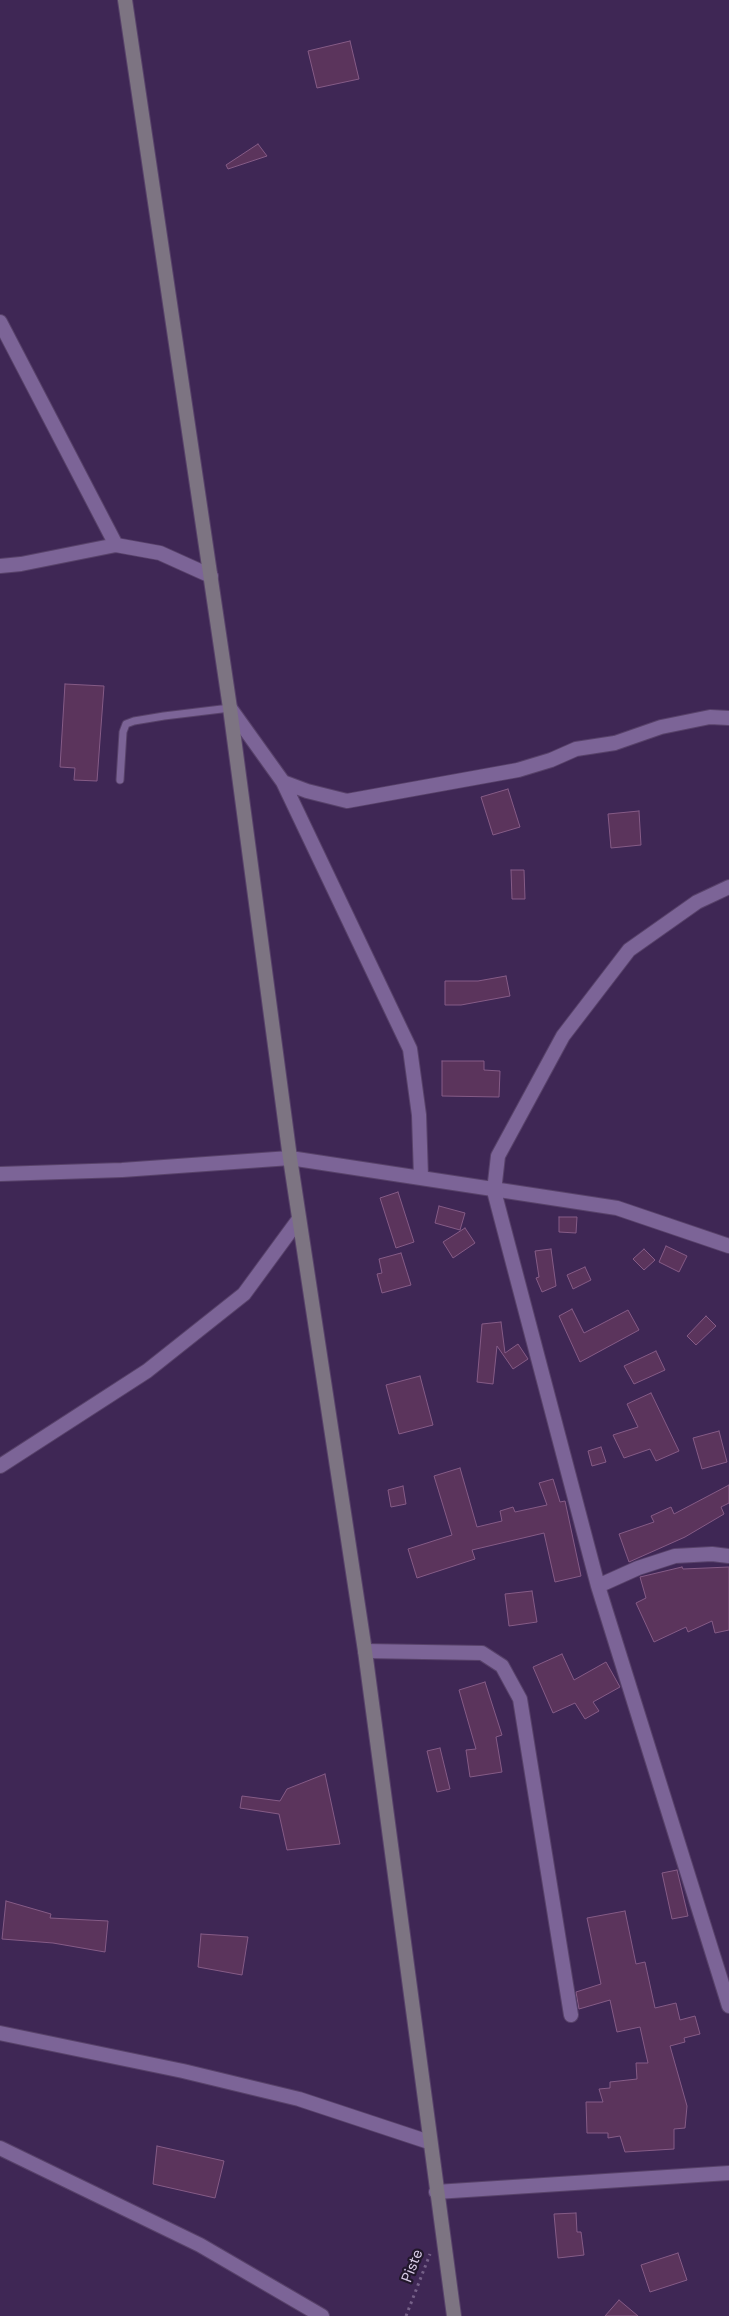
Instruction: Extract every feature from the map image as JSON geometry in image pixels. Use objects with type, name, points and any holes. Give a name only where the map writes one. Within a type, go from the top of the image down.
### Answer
[{"type":"main road","points":[[125,0],[230,708],[290,1158],[365,1651],[429,2142],[454,2316]]},
{"type":"street","points":[[0,322],[116,545]]},
{"type":"street","points":[[0,566],[21,564],[116,545],[160,553],[210,576]]},
{"type":"street","points":[[230,708],[283,782],[410,1049],[419,1115],[421,1178]]},
{"type":"street","points":[[283,782],[307,791],[347,801],[518,770],[551,760],[576,749],[615,743],[661,727],[710,716],[729,718]]},
{"type":"street","points":[[729,887],[697,902],[629,950],[563,1036],[498,1156],[494,1191],[598,1586],[729,2006]]},
{"type":"street","points":[[0,1174],[122,1170],[290,1158],[494,1191],[616,1208],[729,1246]]},
{"type":"street","points":[[0,1466],[147,1371],[244,1294],[299,1219]]},
{"type":"street","points":[[598,1586],[638,1568],[675,1556],[712,1554],[729,1556]]},
{"type":"street","points":[[365,1651],[482,1653],[502,1666],[520,1699],[571,2015]]},
{"type":"street","points":[[0,2033],[182,2071],[300,2099],[429,2142]]},
{"type":"street","points":[[0,2148],[200,2245],[322,2316]]},
{"type":"street","points":[[436,2192],[729,2173]]},
{"type":"lane","points":[[120,780],[123,732],[126,724],[164,716],[230,708]]},
{"type":"path","name":"Piste","points":[[406,2316],[430,2252]]},
{"type":"building","points":[[350,41],[359,79],[317,88],[308,51]]},
{"type":"building","points":[[258,144],[267,156],[228,169],[226,165]]},
{"type":"building","points":[[65,684],[104,686],[97,781],[74,780],[75,768],[60,767]]},
{"type":"building","points":[[508,789],[520,827],[493,835],[481,797]]},
{"type":"building","points":[[639,811],[641,845],[611,848],[608,814]]},
{"type":"building","points":[[511,870],[524,870],[525,899],[512,899]]},
{"type":"building","points":[[506,976],[510,996],[461,1005],[445,1005],[445,981],[478,981]]},
{"type":"building","points":[[442,1061],[484,1061],[484,1070],[500,1071],[499,1097],[442,1096]]},
{"type":"building","points":[[398,1192],[414,1242],[396,1248],[380,1198]]},
{"type":"building","points":[[439,1206],[465,1213],[460,1230],[435,1223]]},
{"type":"building","points":[[559,1217],[577,1217],[576,1233],[559,1232]]},
{"type":"building","points":[[465,1228],[475,1243],[453,1258],[443,1242]]},
{"type":"building","points":[[666,1246],[687,1256],[679,1272],[659,1262]]},
{"type":"building","points":[[551,1249],[556,1286],[542,1292],[536,1278],[539,1277],[535,1251]]},
{"type":"building","points":[[644,1249],[655,1260],[644,1270],[633,1259]]},
{"type":"building","points":[[401,1253],[411,1285],[382,1293],[377,1274],[382,1273],[379,1259]]},
{"type":"building","points":[[585,1267],[591,1280],[573,1289],[567,1275]]},
{"type":"building","points":[[572,1309],[584,1333],[628,1310],[639,1330],[580,1362],[559,1316]]},
{"type":"building","points":[[706,1316],[716,1326],[696,1345],[687,1336]]},
{"type":"building","points":[[501,1322],[505,1353],[518,1344],[528,1359],[513,1369],[497,1346],[493,1384],[477,1382],[482,1324]]},
{"type":"building","points":[[656,1351],[665,1370],[634,1384],[624,1366]]},
{"type":"building","points":[[420,1376],[433,1425],[399,1434],[386,1385]]},
{"type":"building","points":[[651,1393],[679,1451],[656,1461],[650,1449],[624,1458],[613,1435],[638,1427],[627,1404]]},
{"type":"building","points":[[719,1431],[727,1462],[702,1469],[693,1438]]},
{"type":"building","points":[[601,1447],[606,1462],[592,1466],[588,1451]]},
{"type":"building","points":[[460,1468],[477,1527],[502,1521],[500,1511],[513,1507],[515,1512],[547,1505],[539,1483],[553,1479],[560,1502],[565,1501],[581,1576],[555,1582],[544,1533],[472,1550],[475,1559],[417,1578],[408,1549],[452,1535],[434,1476]]},
{"type":"building","points":[[729,1485],[729,1503],[721,1507],[724,1514],[685,1537],[629,1562],[619,1534],[654,1522],[651,1516],[671,1507],[674,1514]]},
{"type":"building","points":[[403,1486],[406,1504],[391,1507],[388,1490]]},
{"type":"building","points":[[682,1567],[683,1569],[729,1567],[729,1630],[715,1633],[712,1621],[688,1632],[686,1627],[654,1642],[636,1603],[646,1598],[640,1577]]},
{"type":"building","points":[[532,1591],[537,1622],[509,1626],[505,1594]]},
{"type":"building","points":[[562,1654],[574,1680],[606,1662],[620,1687],[593,1702],[599,1711],[585,1719],[575,1703],[553,1713],[533,1667]]},
{"type":"building","points":[[485,1682],[502,1735],[496,1737],[502,1772],[470,1777],[466,1750],[476,1749],[459,1690]]},
{"type":"building","points":[[440,1748],[450,1789],[437,1792],[427,1751]]},
{"type":"building","points":[[325,1774],[340,1844],[287,1850],[279,1814],[240,1808],[242,1796],[280,1801],[287,1789]]},
{"type":"building","points":[[677,1870],[688,1916],[672,1919],[662,1873]]},
{"type":"building","points":[[6,1901],[51,1914],[50,1918],[108,1921],[105,1952],[53,1943],[2,1939]]},
{"type":"building","points":[[625,1911],[636,1964],[645,1962],[655,2008],[676,2003],[680,2020],[695,2016],[700,2034],[684,2038],[685,2042],[670,2046],[687,2106],[685,2128],[674,2129],[674,2149],[625,2152],[620,2136],[608,2138],[608,2133],[587,2133],[586,2102],[603,2102],[599,2089],[610,2088],[610,2082],[637,2079],[636,2063],[648,2063],[640,2027],[617,2032],[610,2000],[579,2009],[576,1992],[601,1984],[587,1918]]},
{"type":"building","points":[[201,1934],[248,1937],[242,1975],[198,1967]]},
{"type":"building","points":[[157,2146],[224,2161],[215,2198],[153,2184]]},
{"type":"building","points":[[576,2213],[577,2232],[581,2232],[584,2255],[558,2258],[554,2214]]},
{"type":"building","points":[[678,2253],[687,2280],[650,2292],[641,2265]]},
{"type":"building","points":[[619,2300],[638,2316],[605,2316]]}]
